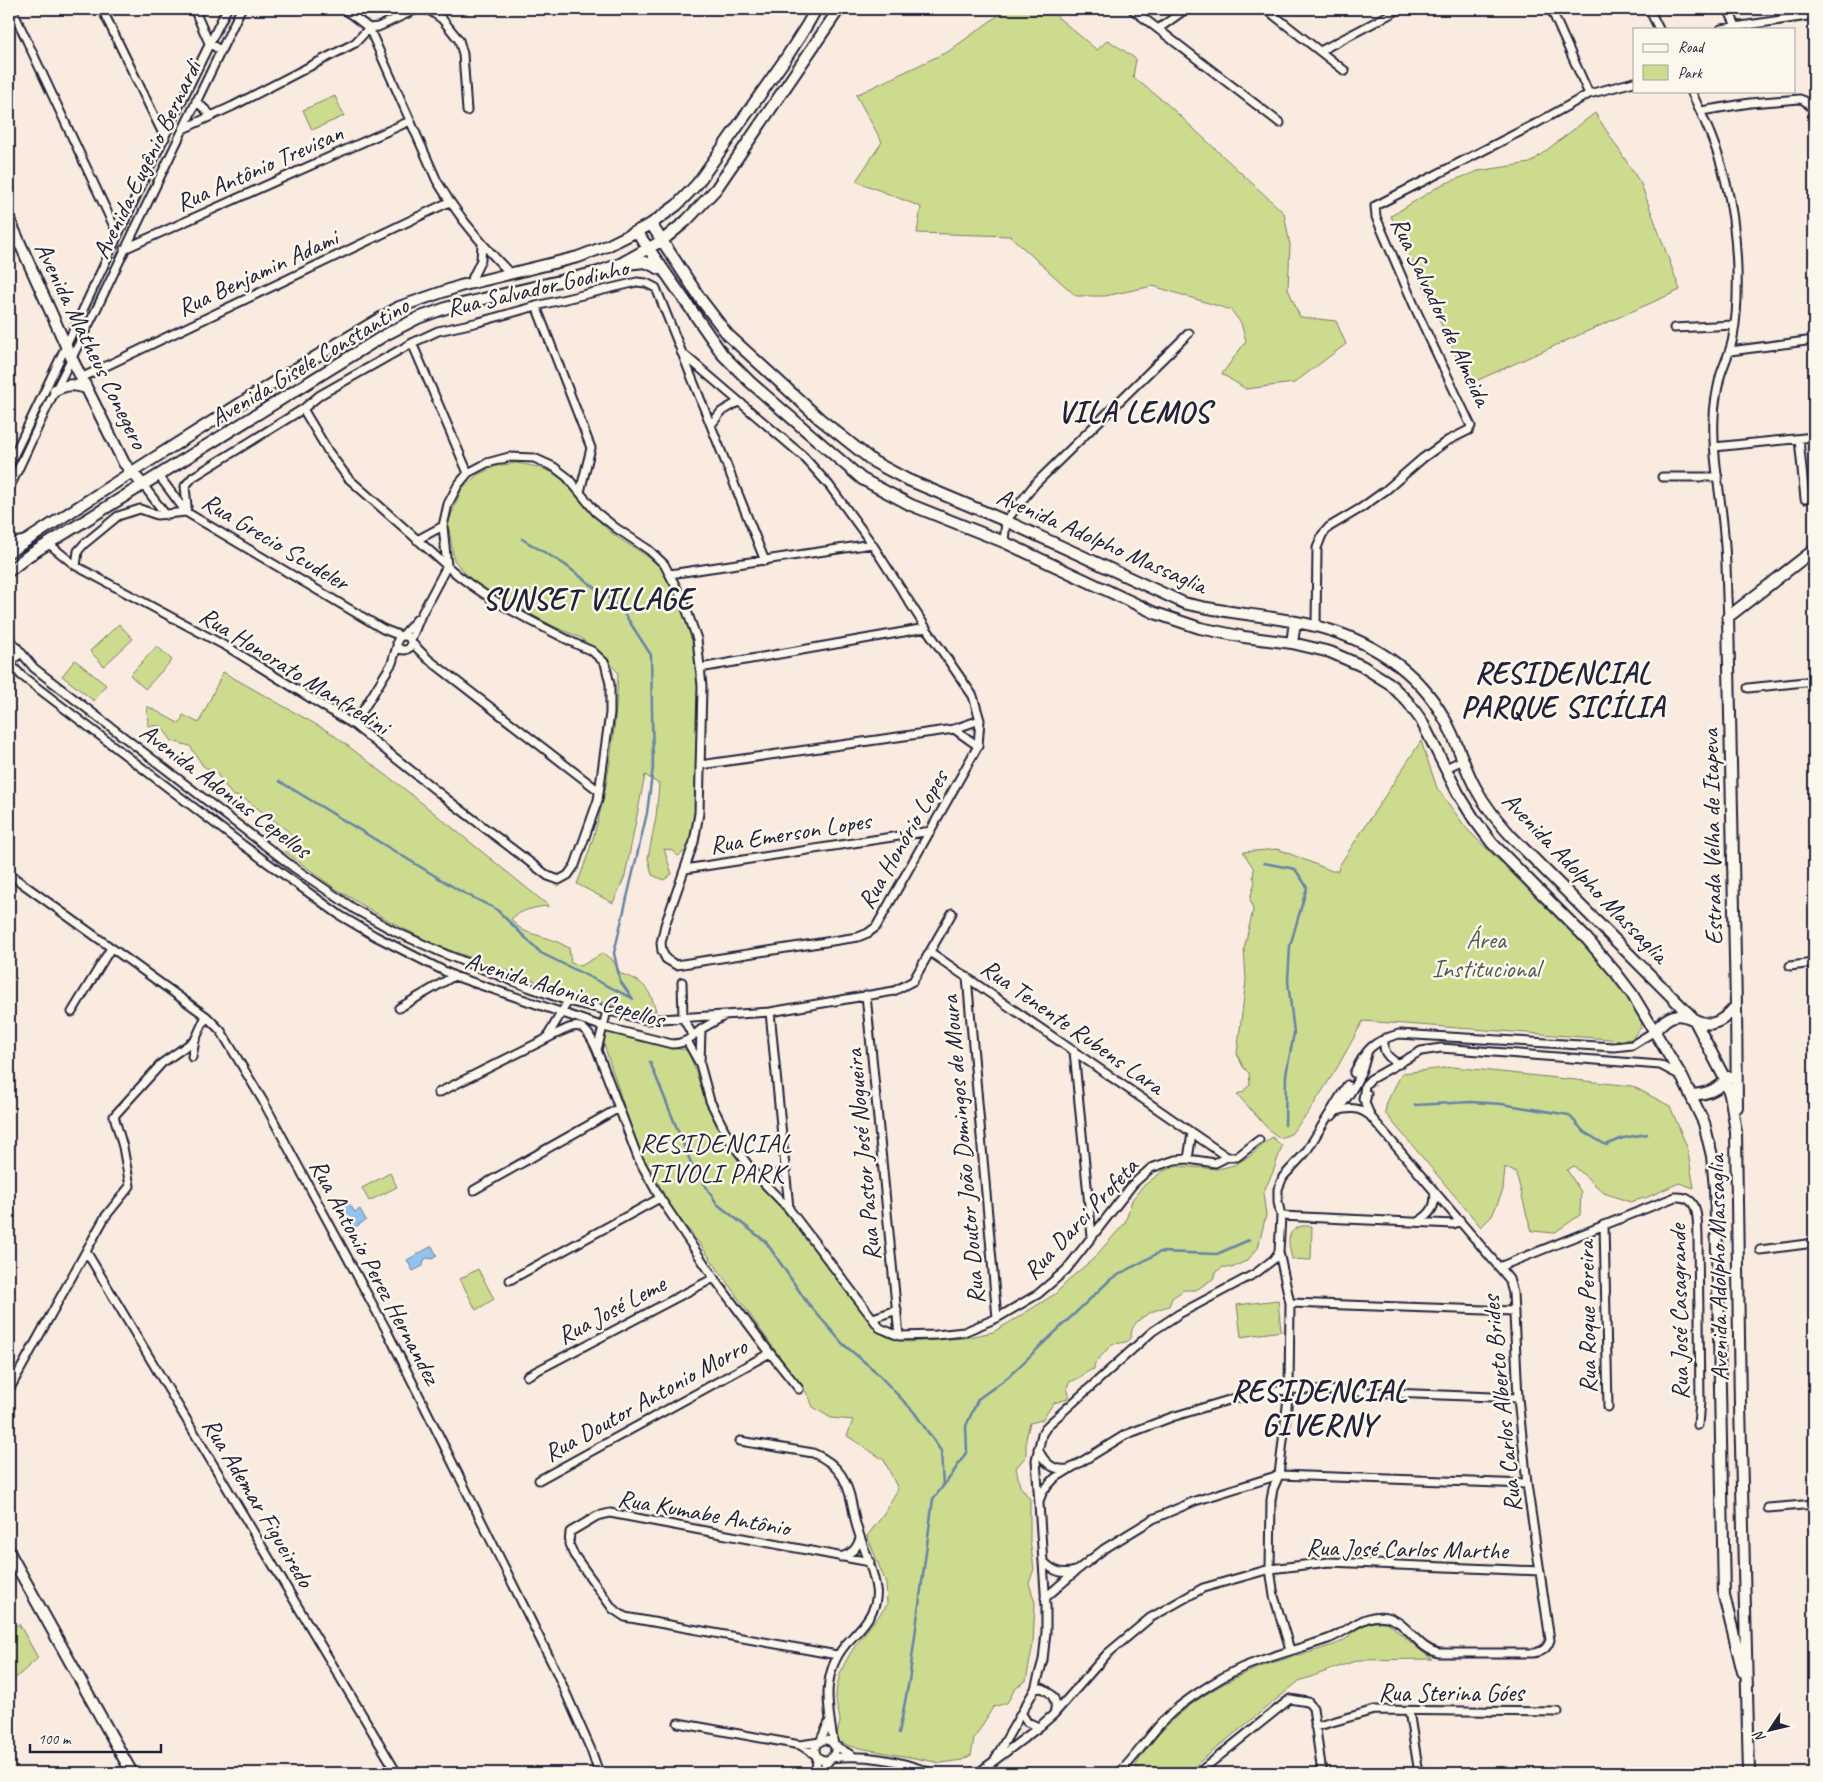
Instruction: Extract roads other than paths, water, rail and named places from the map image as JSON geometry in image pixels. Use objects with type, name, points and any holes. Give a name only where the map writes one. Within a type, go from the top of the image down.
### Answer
[{"type":"main road","name":"Avenida Gisele Constantino","points":[[9,552],[132,472],[370,323],[399,307],[428,296],[470,284],[578,257],[637,232],[651,224],[677,205],[697,184],[786,58],[816,9]]},
{"type":"main road","name":"Avenida Gisele Constantino","points":[[9,571],[28,556],[144,486],[385,335],[418,318],[480,298],[598,272],[620,264],[663,240],[686,222],[716,189],[838,9]]},
{"type":"main road","name":"Avenida Matheus Conegero","points":[[9,219],[86,388],[124,463],[144,486]]},
{"type":"main road","name":"Avenida Adolpho Massaglia","points":[[651,224],[702,301],[728,334],[837,434],[874,462],[906,479],[1006,521],[1184,602],[1218,611],[1316,626],[1356,640],[1398,664],[1428,694],[1445,719],[1474,786],[1484,803],[1500,823],[1694,1019],[1726,1081],[1736,1132],[1740,1405],[1749,1773]]},
{"type":"main road","name":"Avenida Adolpho Massaglia","points":[[637,232],[664,273],[724,355],[750,382],[862,478],[911,504],[1004,542],[1155,613],[1200,628],[1244,637],[1292,643],[1330,652],[1362,666],[1389,683],[1408,702],[1422,720],[1470,813],[1486,835],[1602,956],[1632,994],[1682,1076],[1704,1123],[1712,1156],[1715,1188],[1724,1596],[1727,1615],[1747,1687]]},
{"type":"main road","points":[[620,264],[648,263],[656,266],[664,273]]},
{"type":"main road","points":[[55,390],[72,384],[86,388]]},
{"type":"main road","points":[[1728,617],[1814,550]]},
{"type":"main road","name":"Estrada Velha de Itapeva","points":[[1728,617],[1737,1057],[1736,1132]]},
{"type":"main road","points":[[1292,643],[1295,622]]},
{"type":"main road","points":[[1655,1031],[1662,1022],[1672,1016],[1684,1015],[1706,1024],[1720,1022],[1736,1006]]},
{"type":"main road","points":[[1691,1095],[1712,1091],[1726,1081],[1735,1068],[1737,1057]]},
{"type":"main road","points":[[9,1552],[132,1773]]},
{"type":"street","points":[[102,9],[165,138]]},
{"type":"street","points":[[194,9],[210,43],[220,50]]},
{"type":"street","name":"Avenida Eugênio Bernardi","points":[[9,465],[227,9]]},
{"type":"street","name":"Avenida Eugênio Bernardi","points":[[9,489],[55,390],[241,9]]},
{"type":"street","points":[[344,9],[369,28],[437,181],[449,202],[482,243],[510,273]]},
{"type":"street","points":[[183,129],[233,106],[355,43],[369,28],[378,27],[419,9],[429,10],[442,18],[459,40],[464,54],[467,111]]},
{"type":"street","points":[[1132,9],[1280,123]]},
{"type":"street","points":[[1158,29],[1186,9]]},
{"type":"street","points":[[1266,9],[1345,71]]},
{"type":"street","points":[[1320,52],[1399,9]]},
{"type":"street","points":[[1551,9],[1589,94]]},
{"type":"street","points":[[1649,9],[1658,28]]},
{"type":"street","points":[[1728,9],[1736,26]]},
{"type":"street","points":[[14,10],[118,235]]},
{"type":"street","points":[[1726,28],[1814,15]]},
{"type":"street","name":"Rua Salvador de Almeida","points":[[1316,626],[1317,548],[1322,535],[1329,527],[1386,490],[1423,458],[1448,441],[1469,430],[1472,426],[1417,312],[1376,217],[1375,206],[1535,124],[1589,94],[1633,82]]},
{"type":"street","points":[[1692,92],[1718,154],[1727,184],[1736,267],[1737,302],[1734,325],[1730,350],[1720,376],[1716,394],[1714,418],[1714,448],[1724,535],[1728,617]]},
{"type":"street","points":[[1701,111],[1750,103],[1800,99],[1813,108]]},
{"type":"street","points":[[196,101],[212,115]]},
{"type":"street","name":"Rua Antônio Trevisan","points":[[124,249],[410,121]]},
{"type":"street","name":"Rua Benjamin Adami","points":[[81,378],[449,202]]},
{"type":"street","points":[[9,254],[17,238]]},
{"type":"street","points":[[470,284],[481,260],[482,243]]},
{"type":"street","name":"Rua Salvador Godinho","points":[[186,512],[188,506],[186,486],[193,477],[303,409],[320,395],[412,343],[438,331],[637,282],[646,283],[656,288],[681,352]]},
{"type":"street","points":[[536,306],[591,448],[580,492]]},
{"type":"street","points":[[1674,328],[1734,325]]},
{"type":"street","points":[[1004,542],[1006,521],[1035,484],[1189,333]]},
{"type":"street","points":[[1730,350],[1814,340]]},
{"type":"street","points":[[412,343],[468,473]]},
{"type":"street","points":[[681,352],[803,456],[829,485],[872,544],[926,628],[973,696],[980,720],[954,729],[700,764]]},
{"type":"street","points":[[681,352],[765,560]]},
{"type":"street","points":[[711,425],[721,412],[738,402]]},
{"type":"street","points":[[303,409],[328,452],[348,478],[465,583],[592,651],[605,663],[610,684],[610,713],[599,791],[409,645],[408,636],[400,639]]},
{"type":"street","points":[[1714,448],[1814,437]]},
{"type":"street","points":[[1798,439],[1805,499]]},
{"type":"street","points":[[354,725],[392,663],[409,645],[421,615],[447,566],[443,526],[448,504],[458,485],[468,473],[487,463],[509,457],[534,458],[554,467],[567,477],[596,512],[649,550],[664,564],[683,600],[697,639],[702,686],[699,814],[694,842],[685,869]]},
{"type":"street","name":"Rua Grecio Scudeler","points":[[159,476],[186,512],[400,639]]},
{"type":"street","points":[[1662,477],[1718,477]]},
{"type":"street","name":"Rua Grecio Scudeler","points":[[144,486],[166,515]]},
{"type":"street","points":[[76,566],[78,551],[118,516],[140,509],[157,515],[186,512]]},
{"type":"street","points":[[417,540],[443,526]]},
{"type":"street","points":[[9,543],[28,539]]},
{"type":"street","name":"Rua Honorato Manfredini","points":[[49,544],[76,566],[231,649],[354,725],[548,876],[559,880],[568,875],[575,865],[598,800],[599,791]]},
{"type":"street","points":[[670,574],[872,544]]},
{"type":"street","points":[[392,663],[400,639],[421,615]]},
{"type":"street","points":[[700,668],[926,628]]},
{"type":"street","name":"Avenida Adonias Cepellos","points":[[9,638],[34,668],[278,855],[356,910],[396,932],[445,954],[568,1001],[646,1020],[727,1015]]},
{"type":"street","points":[[400,639],[400,649],[409,645]]},
{"type":"street","points":[[9,663],[21,653]]},
{"type":"street","name":"Avenida Adonias Cepellos","points":[[9,663],[52,700],[341,916],[375,936],[454,976],[604,1027],[672,1044],[681,1044],[687,1041],[701,1030],[727,1015]]},
{"type":"street","points":[[1748,688],[1814,681]]},
{"type":"street","name":"Rua Honório Lopes","points":[[685,869],[665,925],[661,943],[666,959],[676,965],[858,937],[868,933],[876,927],[978,746],[980,720]]},
{"type":"street","points":[[954,729],[978,746]]},
{"type":"street","points":[[1446,768],[1463,760]]},
{"type":"street","name":"Rua Emerson Lopes","points":[[685,869],[931,831]]},
{"type":"street","name":"Rua Antonio Perez Hernandez","points":[[9,874],[206,1016],[221,1032],[263,1101],[387,1331],[556,1673],[591,1750],[599,1773]]},
{"type":"street","points":[[727,1015],[770,1012],[894,991],[912,981],[952,913]]},
{"type":"street","points":[[72,1012],[111,948]]},
{"type":"street","name":"Rua Tenente Rubens Lara","points":[[930,952],[1227,1157]]},
{"type":"street","points":[[1790,966],[1814,963]]},
{"type":"street","points":[[399,1008],[454,976]]},
{"type":"street","name":"Rua Doutor João Domingos de Moura","points":[[967,977],[998,1318]]},
{"type":"street","points":[[682,982],[683,1018],[693,1036]]},
{"type":"street","name":"Rua Pastor José Nogueira","points":[[866,995],[899,1336]]},
{"type":"street","points":[[546,1039],[568,1001]]},
{"type":"street","points":[[597,1050],[608,1011]]},
{"type":"street","points":[[770,1012],[789,1209]]},
{"type":"street","points":[[192,1057],[195,1040],[206,1016]]},
{"type":"street","points":[[438,1094],[546,1039],[575,1026],[581,1026],[587,1031],[597,1050],[638,1158],[660,1198],[714,1278],[770,1353],[800,1388]]},
{"type":"street","points":[[700,1064],[701,1030]]},
{"type":"street","points":[[1354,1073],[1368,1049],[1385,1038],[1399,1034],[1428,1034],[1614,1047],[1632,1045],[1655,1031]]},
{"type":"street","points":[[1385,1038],[1383,1043],[1384,1051],[1388,1057],[1399,1064]]},
{"type":"street","points":[[9,1390],[105,1217],[130,1186],[123,1148],[114,1116],[162,1063],[195,1040]]},
{"type":"street","points":[[687,1041],[700,1064],[710,1101],[730,1139],[754,1173],[789,1209],[880,1328],[899,1336]]},
{"type":"street","points":[[1365,1106],[1363,1095],[1365,1085],[1371,1079],[1421,1051],[1441,1048],[1660,1065],[1682,1076]]},
{"type":"street","points":[[1318,1131],[1348,1098],[1364,1068],[1368,1049]]},
{"type":"street","points":[[1074,1051],[1092,1237]]},
{"type":"street","points":[[1374,1082],[1382,1074]]},
{"type":"street","points":[[1121,1773],[1152,1733],[1181,1705],[1240,1668],[1290,1650],[1274,1596],[1270,1569],[1273,1488],[1279,1475],[1289,1389],[1290,1303],[1279,1252],[1281,1216],[1278,1189],[1283,1177],[1306,1152],[1347,1085]]},
{"type":"street","points":[[1365,1106],[1367,1094]]},
{"type":"street","name":"Rua Carlos Alberto Brides","points":[[1290,1650],[1328,1639],[1343,1632],[1361,1619],[1386,1617],[1409,1631],[1425,1648],[1439,1653],[1533,1653],[1543,1650],[1548,1646],[1550,1640],[1527,1484],[1518,1398],[1511,1285],[1500,1267],[1371,1117],[1365,1106]]},
{"type":"street","points":[[474,1190],[619,1108]]},
{"type":"street","points":[[1335,1112],[1344,1109],[1357,1109],[1371,1117]]},
{"type":"street","points":[[1188,1159],[1192,1133]]},
{"type":"street","name":"Rua Darci Profeta","points":[[899,1336],[964,1332],[998,1318],[1038,1294],[1066,1270],[1133,1184],[1151,1168],[1175,1160],[1188,1159],[1215,1163],[1227,1157],[1237,1157],[1259,1140]]},
{"type":"street","points":[[764,1182],[786,1169]]},
{"type":"street","points":[[1419,1222],[1433,1209],[1435,1202],[1434,1191]]},
{"type":"street","name":"Rua José Casagrande","points":[[1604,1225],[1675,1197],[1684,1196],[1691,1200],[1697,1212],[1700,1401],[1698,1424]]},
{"type":"street","points":[[510,1280],[660,1198]]},
{"type":"street","points":[[1281,1216],[1454,1224],[1460,1220]]},
{"type":"street","points":[[1500,1267],[1604,1225]]},
{"type":"street","name":"Rua Roque Pereira","points":[[1604,1225],[1608,1407]]},
{"type":"street","points":[[1760,1250],[1814,1243]]},
{"type":"street","name":"Rua Ademar Figueiredo","points":[[86,1251],[397,1773]]},
{"type":"street","points":[[995,1759],[1035,1689],[1042,1666],[1046,1632],[1044,1562],[1037,1492],[1036,1460],[1042,1434],[1048,1425],[1153,1331],[1179,1314],[1256,1273],[1274,1259],[1279,1252]]},
{"type":"street","name":"Rua José Leme","points":[[527,1376],[714,1278]]},
{"type":"street","points":[[1290,1303],[1514,1311]]},
{"type":"street","points":[[873,1318],[897,1310]]},
{"type":"street","name":"Rua Doutor Antonio Morro","points":[[538,1480],[770,1353]]},
{"type":"street","points":[[1039,1501],[1048,1485],[1070,1468],[1125,1435],[1172,1417],[1232,1399],[1289,1389],[1518,1398]]},
{"type":"street","points":[[740,1441],[813,1453],[830,1462],[837,1469],[848,1486],[860,1537],[870,1562],[877,1591],[875,1603],[863,1624],[837,1655],[830,1674],[827,1694],[835,1753],[818,1773]]},
{"type":"street","points":[[1038,1449],[1042,1457],[1051,1466],[1058,1469],[1070,1468]]},
{"type":"street","points":[[1045,1598],[1104,1549],[1153,1519],[1195,1501],[1279,1475],[1527,1484]]},
{"type":"street","points":[[1768,1508],[1814,1504]]},
{"type":"street","name":"Rua Kumabe Antônio","points":[[837,1655],[625,1617],[613,1609],[574,1555],[569,1544],[569,1536],[573,1530],[597,1516],[610,1514],[870,1562]]},
{"type":"street","points":[[840,1557],[853,1551],[860,1537]]},
{"type":"street","points":[[1044,1562],[1057,1572],[1076,1571]]},
{"type":"street","name":"Rua José Carlos Marthe","points":[[978,1773],[1039,1728],[1054,1714],[1107,1654],[1150,1618],[1203,1588],[1270,1569],[1329,1562],[1540,1571]]},
{"type":"street","points":[[1035,1689],[1042,1688],[1055,1698],[1054,1714]]},
{"type":"street","points":[[1198,1773],[1290,1699],[1308,1702],[1313,1708],[1322,1773]]},
{"type":"street","name":"Rua Sterina Góes","points":[[1316,1727],[1374,1710],[1558,1712]]},
{"type":"street","points":[[1409,1711],[1419,1773]]},
{"type":"street","points":[[1022,1714],[1027,1722],[1039,1728]]},
{"type":"street","points":[[818,1773],[816,1748],[830,1721]]},
{"type":"street","points":[[678,1723],[800,1745],[828,1741],[853,1756]]},
{"type":"street","points":[[800,1745],[826,1760],[853,1756],[913,1766],[931,1773]]},
{"type":"water","points":[[348,1202],[355,1212],[360,1209],[366,1220],[354,1228],[342,1206]]},
{"type":"water","points":[[432,1246],[437,1256],[432,1259],[427,1258],[424,1260],[423,1266],[413,1271],[407,1260]]},
{"type":"waterway","points":[[522,539],[564,564],[620,607],[651,655],[653,767],[647,813],[614,953],[620,981],[633,999]]},
{"type":"waterway","points":[[279,781],[460,891],[496,909],[541,953],[632,998]]},
{"type":"waterway","points":[[1264,863],[1295,869],[1307,887],[1290,946],[1288,981],[1294,1033],[1286,1075],[1285,1125]]},
{"type":"waterway","points":[[650,1062],[691,1163],[717,1204],[766,1242],[806,1301],[843,1344],[874,1370],[914,1412],[941,1451],[943,1486]]},
{"type":"waterway","points":[[1415,1105],[1471,1102],[1502,1104],[1569,1115],[1584,1132],[1606,1145],[1623,1138],[1647,1134]]},
{"type":"waterway","points":[[899,1733],[909,1681],[933,1499],[967,1451],[966,1426],[978,1399],[1007,1378],[1111,1279],[1160,1252],[1217,1254],[1249,1240]]},
{"type":"tunnel","points":[[1347,1085],[1354,1073]]},
{"type":"tunnel","points":[[1367,1094],[1374,1083]]},
{"type":"district","name":"VILA LEMOS","points":[[1134,412]]},
{"type":"district","name":"SUNSET VILLAGE","points":[[588,599]]},
{"type":"district","name":"RESIDENCIAL PARQUE SICÍLIA","points":[[1563,690]]},
{"type":"district","name":"RESIDENCIAL TIVOLI PARK","points":[[716,1158]]},
{"type":"district","name":"RESIDENCIAL GIVERNY","points":[[1319,1408]]},
{"type":"park label","name":"Área Institucional","points":[[1486,954]]}]
